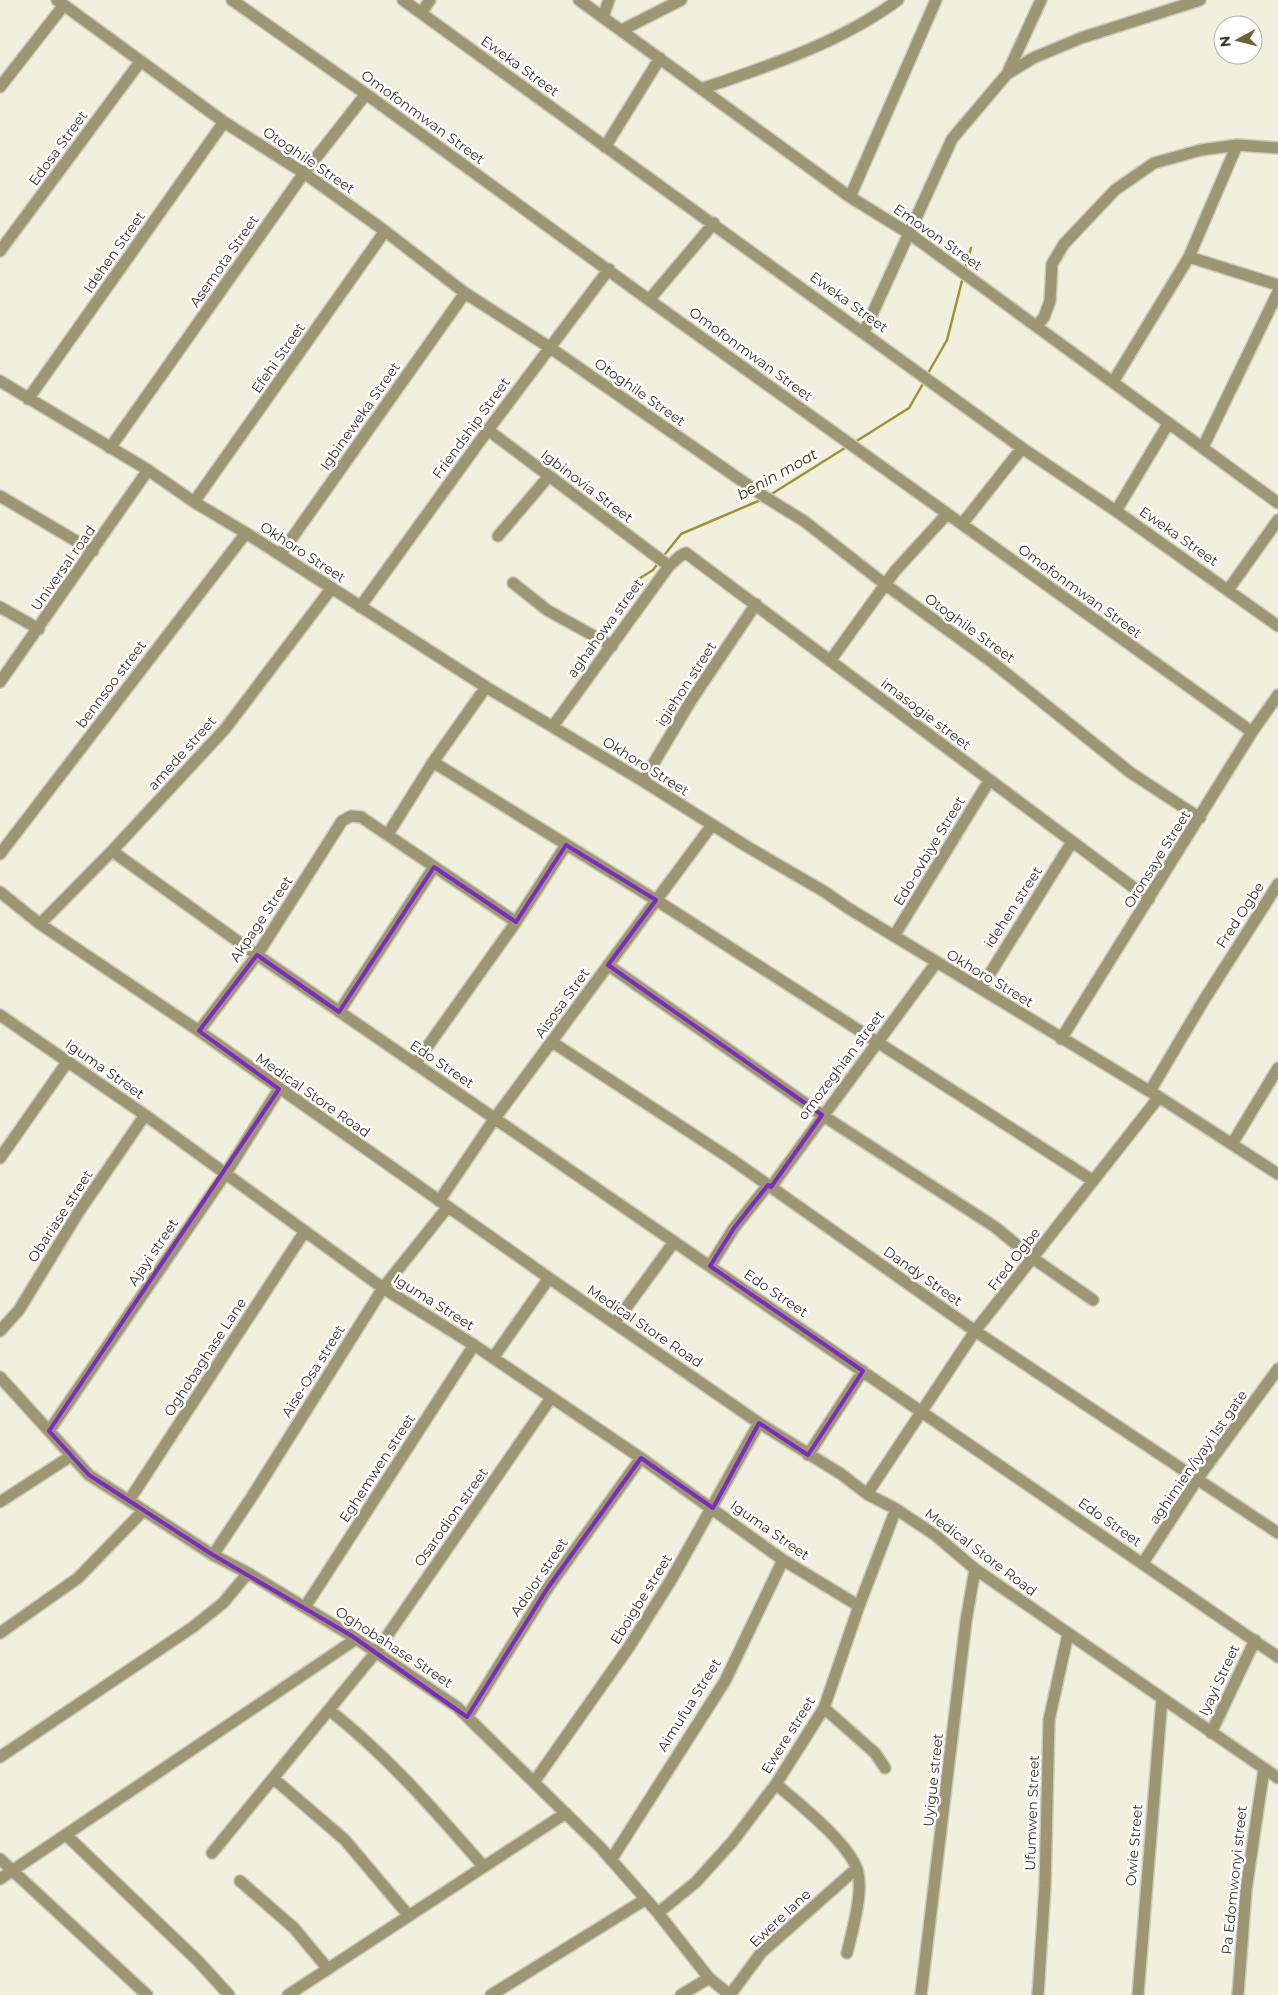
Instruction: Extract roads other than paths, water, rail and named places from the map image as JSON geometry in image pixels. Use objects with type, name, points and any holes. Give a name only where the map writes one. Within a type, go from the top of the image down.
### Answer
[{"type":"street","name":"Omofonmwan Street","points":[[232,0],[366,94],[609,269],[649,300],[1252,732]]},
{"type":"street","name":"Eweka Street","points":[[403,0],[714,223],[1022,448],[1116,511],[1278,626]]},
{"type":"street","points":[[421,13],[430,0]]},
{"type":"street","name":"Emovon Street","points":[[579,0],[850,197],[910,234],[1278,503]]},
{"type":"street","points":[[603,17],[609,0]]},
{"type":"street","points":[[622,30],[681,0]]},
{"type":"street","points":[[701,89],[760,69],[829,41],[880,14],[898,0]]},
{"type":"street","points":[[850,197],[936,0]]},
{"type":"street","points":[[864,332],[952,139],[1007,74],[1041,0]]},
{"type":"street","points":[[1007,74],[1033,58],[1081,38],[1200,0]]},
{"type":"street","points":[[0,87],[60,2]]},
{"type":"street","name":"Otoghile Street","points":[[60,2],[224,122],[304,173],[385,231],[465,293],[549,347],[765,498],[804,521],[886,585],[992,662],[1131,773],[1200,818]]},
{"type":"street","points":[[605,146],[660,58]]},
{"type":"street","name":"Edosa Street","points":[[0,251],[140,62]]},
{"type":"street","name":"Asemota Street","points":[[110,448],[304,173],[366,94]]},
{"type":"street","name":"Idehen Street","points":[[28,399],[224,122]]},
{"type":"street","points":[[1113,382],[1189,257],[1237,145]]},
{"type":"street","points":[[1037,326],[1048,309],[1052,264],[1060,251],[1115,190],[1154,163],[1201,150],[1237,145],[1278,148]]},
{"type":"street","points":[[649,300],[714,223]]},
{"type":"street","name":"Efehi Street","points":[[194,502],[385,231]]},
{"type":"street","points":[[1189,257],[1278,285]]},
{"type":"street","name":"Friendship Street","points":[[360,607],[549,347],[609,269]]},
{"type":"street","points":[[1203,447],[1278,292]]},
{"type":"street","name":"Igbineweka Street","points":[[280,555],[465,293]]},
{"type":"street","name":"Okhoro Street","points":[[0,381],[148,470],[194,502],[246,533],[486,687],[825,892],[936,963],[1154,1094],[1278,1174]]},
{"type":"street","points":[[1116,511],[1168,424]]},
{"type":"street","name":"Igbinovia Street","points":[[488,430],[669,566]]},
{"type":"street","points":[[962,524],[1022,448]]},
{"type":"street","name":"Universal road","points":[[0,682],[39,629],[148,470]]},
{"type":"street","points":[[498,536],[549,476]]},
{"type":"street","points":[[0,496],[93,551]]},
{"type":"street","points":[[830,661],[895,571],[947,514]]},
{"type":"street","points":[[1228,590],[1278,520]]},
{"type":"street","name":"bennsoo street","points":[[0,854],[246,533]]},
{"type":"street","name":"aghahowa street","points":[[553,726],[669,566],[686,553]]},
{"type":"street","name":"imasogie street","points":[[686,553],[1149,899]]},
{"type":"street","points":[[513,583],[547,610],[612,646]]},
{"type":"street","name":"amede street","points":[[40,924],[112,851],[225,729],[331,589]]},
{"type":"street","name":"igiehon street","points":[[643,781],[692,699],[756,604]]},
{"type":"street","points":[[0,608],[39,629]]},
{"type":"street","points":[[486,687],[433,762],[388,834],[516,922]]},
{"type":"street","name":"Oronsaye Street","points":[[1061,1039],[1252,732],[1278,695]]},
{"type":"street","points":[[433,762],[656,900],[1092,1180]]},
{"type":"street","name":"Edo-ovbiye Street","points":[[894,936],[989,781]]},
{"type":"street","name":"Akpage Street","points":[[199,1031],[257,955],[342,821],[351,816],[361,817],[388,834]]},
{"type":"street","name":"Aisosa Stret","points":[[443,1204],[495,1118],[712,825]]},
{"type":"street","name":"idehen street","points":[[980,988],[1072,842]]},
{"type":"street","points":[[415,1064],[516,922],[566,845]]},
{"type":"street","name":"Edo Street","points":[[112,851],[339,1012],[1278,1657]]},
{"type":"street","points":[[339,1012],[434,867]]},
{"type":"street","name":"Fred Ogbe","points":[[867,1494],[975,1331],[1034,1258],[1154,1094],[1204,1000],[1278,884]]},
{"type":"street","name":"Medical Store Road","points":[[0,892],[40,924],[199,1031],[279,1090],[548,1278],[808,1455],[842,1474],[867,1494],[896,1509],[935,1535],[975,1569],[1278,1778]]},
{"type":"street","name":"omozeghian street","points":[[710,1266],[734,1228],[770,1186],[936,963]]},
{"type":"street","points":[[608,965],[822,1115],[995,1227],[1034,1258],[1093,1300]]},
{"type":"street","name":"Iguma Street","points":[[0,1015],[145,1115],[383,1288],[474,1345],[641,1458],[783,1560],[859,1606]]},
{"type":"street","name":"Dandy Street","points":[[552,1042],[770,1186],[975,1331],[1277,1531]]},
{"type":"street","points":[[0,1158],[68,1061]]},
{"type":"street","points":[[1232,1144],[1278,1068]]},
{"type":"street","name":"Ajayi street","points":[[49,1430],[226,1173],[279,1090]]},
{"type":"street","name":"Obariase street","points":[[0,1332],[19,1310],[78,1213],[145,1115]]},
{"type":"street","name":"Aise-Osa street","points":[[213,1555],[253,1495],[383,1288],[443,1204]]},
{"type":"street","name":"Oghobaghase Lane","points":[[130,1499],[304,1231]]},
{"type":"street","points":[[615,1323],[674,1242]]},
{"type":"street","points":[[493,1358],[548,1278]]},
{"type":"street","name":"Eghemwen street","points":[[305,1607],[474,1345]]},
{"type":"street","name":"aghimien/iyayi 1st gate","points":[[1143,1563],[1198,1478],[1278,1369]]},
{"type":"street","points":[[808,1455],[863,1371]]},
{"type":"street","name":"Oghobahase Street","points":[[0,1377],[89,1475],[130,1499],[213,1555],[248,1572],[356,1639],[468,1716],[611,1860],[646,1899],[708,1978],[730,1995]]},
{"type":"street","name":"Osarodion street","points":[[212,1853],[376,1652],[551,1398]]},
{"type":"street","name":"Eboigbe street","points":[[534,1782],[629,1647],[713,1508],[760,1423]]},
{"type":"street","points":[[0,1502],[71,1456]]},
{"type":"street","name":"Adolor street","points":[[468,1716],[547,1589],[641,1458]]},
{"type":"street","name":"Ewere street","points":[[658,1914],[696,1882],[720,1855],[776,1784],[824,1708],[859,1606],[896,1509]]},
{"type":"street","points":[[0,1633],[78,1578],[144,1510]]},
{"type":"street","name":"Aimufua Street","points":[[611,1860],[725,1681],[783,1560]]},
{"type":"street","name":"Uyigue street","points":[[921,1995],[966,1621],[975,1569]]},
{"type":"street","points":[[0,1757],[193,1627],[223,1603],[248,1572]]},
{"type":"street","name":"Ufumwen Street","points":[[1038,1995],[1045,1886],[1050,1720],[1068,1634]]},
{"type":"street","points":[[0,1879],[356,1639]]},
{"type":"street","name":"Iyayi Street","points":[[1211,1733],[1255,1640]]},
{"type":"street","name":"Owie Street","points":[[1138,1995],[1162,1698]]},
{"type":"street","points":[[824,1708],[875,1753],[885,1768]]},
{"type":"street","points":[[329,1710],[352,1728],[434,1810],[484,1867]]},
{"type":"street","name":"Pa Edomwonyi street","points":[[1238,1995],[1246,1890],[1264,1769]]},
{"type":"street","points":[[273,1778],[345,1840],[409,1916]]},
{"type":"street","points":[[776,1784],[836,1838],[856,1869],[858,1874],[857,1909],[847,1953]]},
{"type":"street","points":[[288,1995],[566,1813]]},
{"type":"street","points":[[66,1835],[198,1961],[229,1995]]},
{"type":"street","points":[[0,1859],[148,1995]]},
{"type":"street","name":"Ewere lane","points":[[730,1995],[761,1953],[856,1869]]},
{"type":"street","points":[[240,1881],[294,1928],[328,1969]]},
{"type":"street","points":[[492,1995],[646,1899]]},
{"type":"street","points":[[681,1995],[708,1978]]},
{"type":"waterway","points":[[965,269],[971,248]]},
{"type":"waterway","points":[[927,375],[947,340],[963,277]]},
{"type":"waterway","name":"benin moat","points":[[855,442],[909,408],[924,382]]},
{"type":"waterway","name":"benin moat","points":[[770,495],[848,446]]},
{"type":"waterway","name":"benin moat","points":[[662,558],[681,534],[763,499]]},
{"type":"waterway","name":"benin moat","points":[[637,580],[653,570],[659,562]]}]
